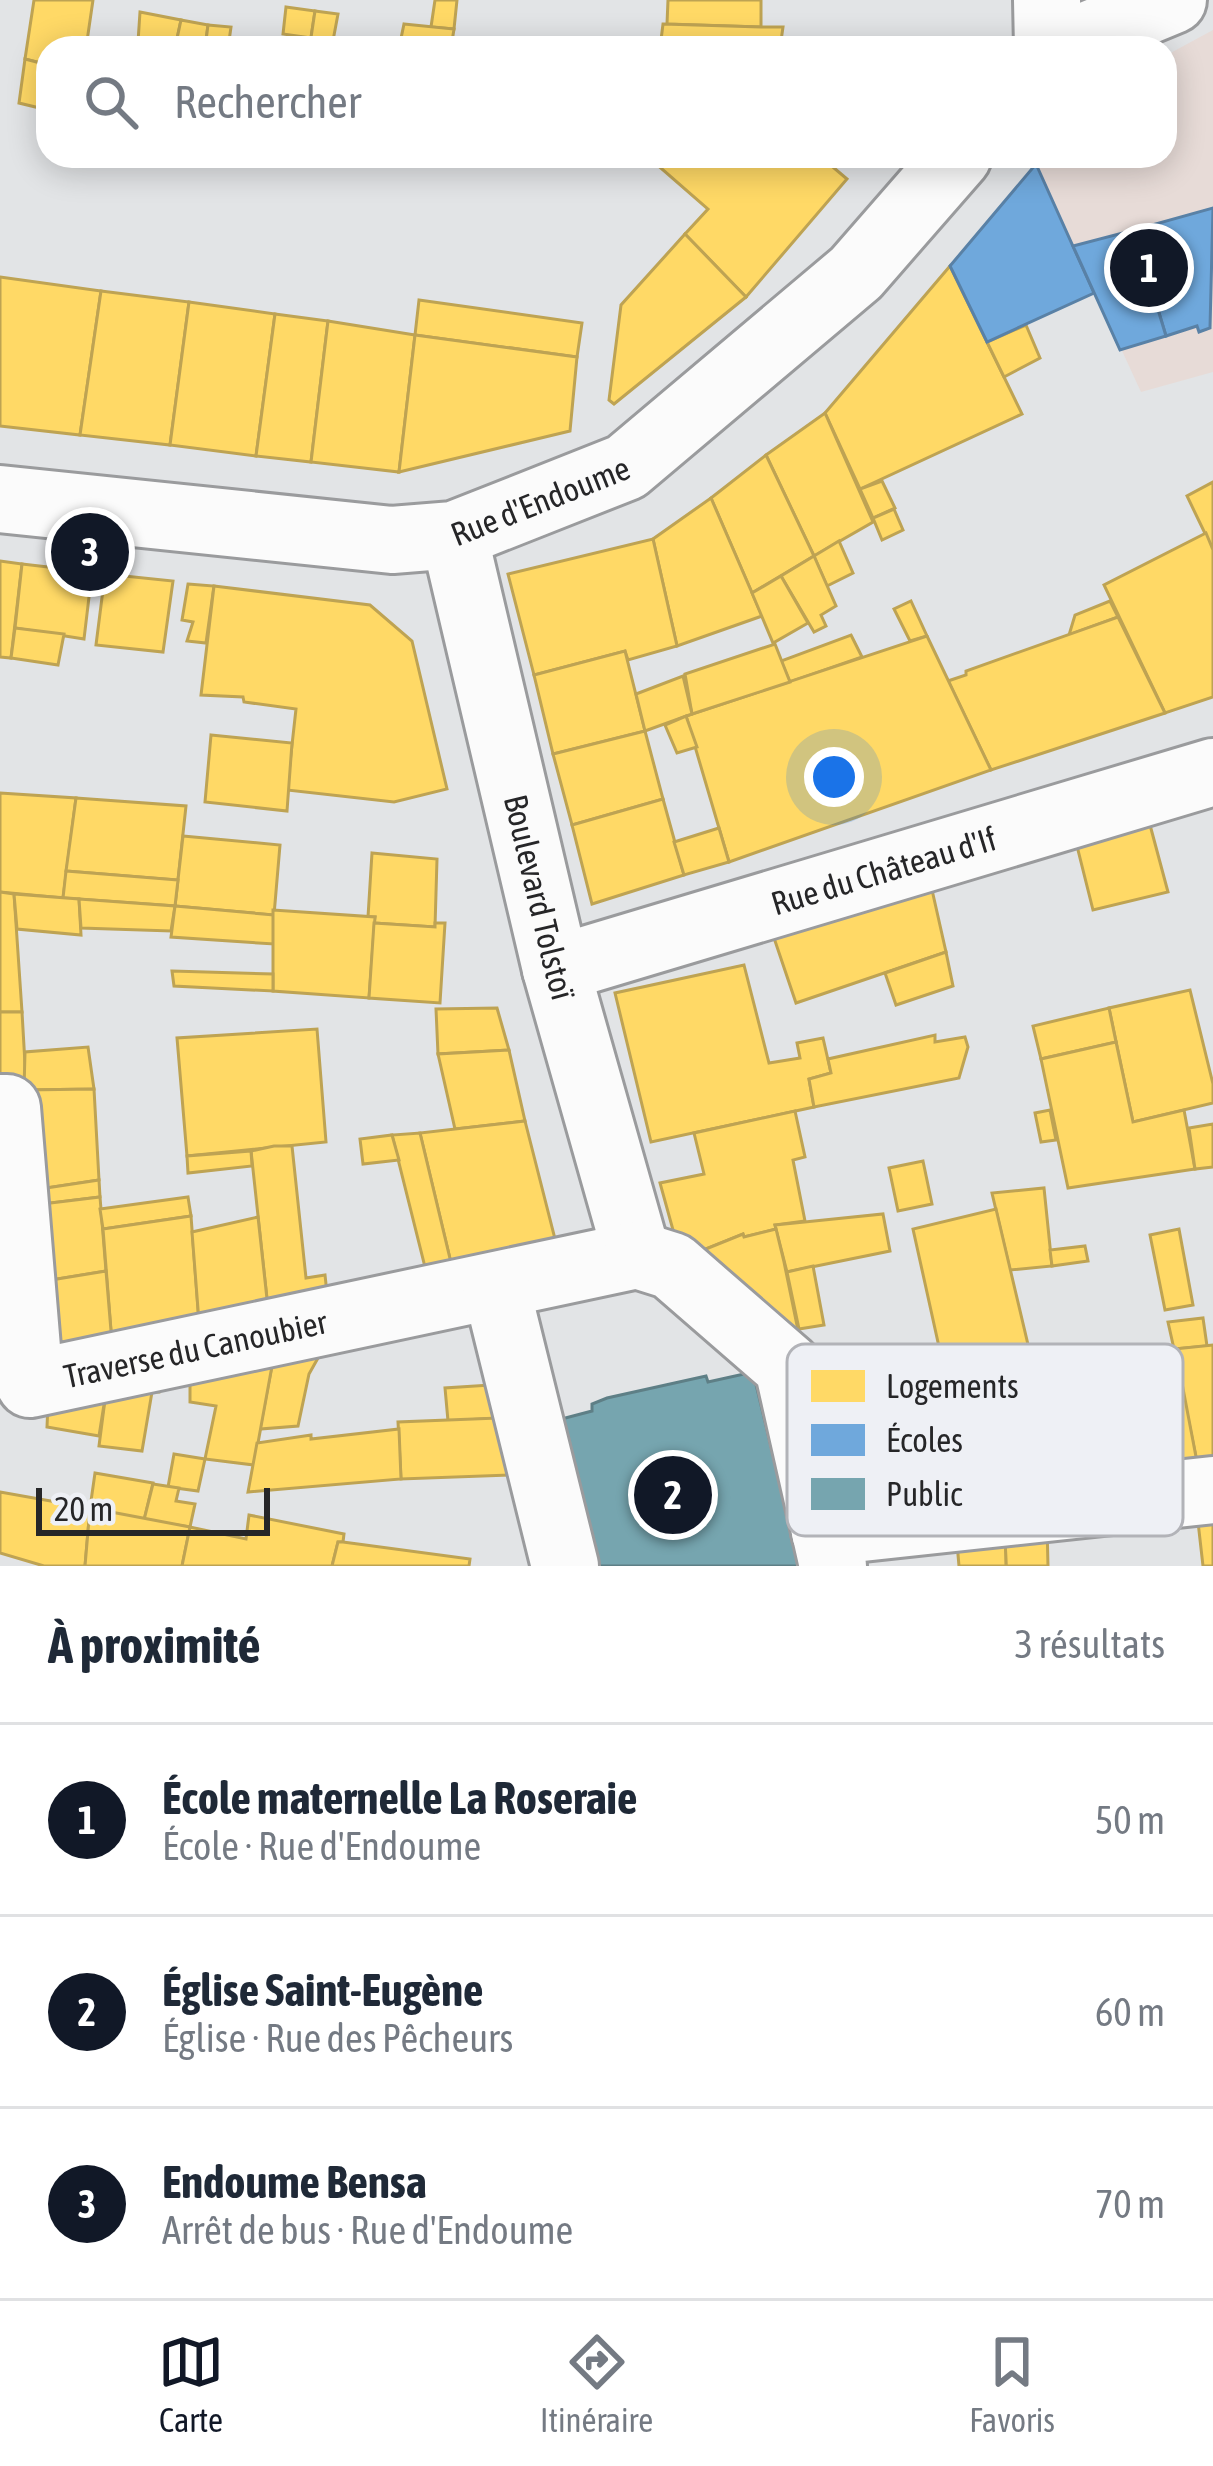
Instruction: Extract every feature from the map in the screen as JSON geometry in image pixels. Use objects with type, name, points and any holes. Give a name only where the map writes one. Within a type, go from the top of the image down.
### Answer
[{"type":"street","points":[[1047,0],[1052,36]]},
{"type":"street","points":[[1083,36],[1173,0]]},
{"type":"street","name":"Rue d'Endoume","points":[[0,499],[392,540],[454,535],[626,467],[856,273],[948,168]]},
{"type":"street","name":"Boulevard Tolstoï","points":[[454,535],[556,969],[637,1255]]},
{"type":"street","name":"Rue du Château d'If","points":[[556,969],[1213,772]]},
{"type":"street","name":"Traverse du Canoubier","points":[[0,1108],[7,1108],[30,1384],[637,1255]]},
{"type":"street","points":[[637,1255],[672,1266],[787,1366]]},
{"type":"street","points":[[496,1287],[565,1566]]},
{"type":"street","points":[[1183,1495],[1213,1490]]},
{"type":"street","points":[[829,1549],[914,1536]]},
{"type":"shaded area","points":[[1213,30],[1213,372],[1141,392],[1038,168],[1177,168],[1177,50]]},
{"type":"building: Logements","points":[[34,0],[93,0],[88,36],[36,36],[36,62],[25,59]]},
{"type":"building: Logements","points":[[435,0],[457,0],[454,29],[431,27]]},
{"type":"building: Logements","points":[[668,0],[761,0],[761,27],[667,24]]},
{"type":"building: Logements","points":[[286,7],[315,11],[311,36],[283,34]]},
{"type":"building: Logements","points":[[315,11],[338,14],[334,36],[311,36]]},
{"type":"building: Logements","points":[[140,12],[181,20],[178,36],[138,36]]},
{"type":"building: Logements","points":[[181,20],[208,25],[207,36],[178,36]]},
{"type":"building: Logements","points":[[404,24],[454,29],[453,36],[402,36]]},
{"type":"building: Logements","points":[[663,24],[783,27],[782,36],[662,36]]},
{"type":"building: Logements","points":[[208,25],[231,27],[230,36],[207,36]]},
{"type":"building: Logements","points":[[25,59],[36,62],[36,107],[19,103]]},
{"type":"building: Logements","points":[[661,168],[834,168],[847,179],[746,297],[685,234],[708,209]]},
{"type":"building: Logements","points":[[685,234],[746,297],[614,404],[609,400],[621,305]]},
{"type":"building: Logements","points":[[950,266],[1022,414],[860,489],[825,413]]},
{"type":"building: Logements","points":[[0,277],[101,291],[80,435],[0,426]]},
{"type":"building: Logements","points":[[101,291],[189,302],[170,445],[80,435]]},
{"type":"building: Logements","points":[[419,300],[582,323],[577,357],[415,335]]},
{"type":"building: Logements","points":[[189,302],[275,314],[256,456],[170,445]]},
{"type":"building: Logements","points":[[275,314],[328,321],[311,462],[256,456]]},
{"type":"building: Logements","points":[[328,321],[415,335],[399,472],[311,462]]},
{"type":"building: Logements","points":[[1026,325],[1040,358],[1004,377],[987,342]]},
{"type":"building: Logements","points":[[415,335],[577,357],[570,431],[399,472]]},
{"type":"building: Logements","points":[[825,413],[873,522],[814,556],[766,455]]},
{"type":"building: Logements","points":[[766,455],[814,556],[752,593],[711,498]]},
{"type":"building: Logements","points":[[882,481],[895,508],[873,518],[860,489]]},
{"type":"building: Logements","points":[[1213,482],[1213,550],[1187,496]]},
{"type":"building: Logements","points":[[711,498],[762,616],[677,646],[653,539]]},
{"type":"building: Logements","points":[[894,509],[903,530],[882,540],[873,518]]},
{"type":"building: Logements","points":[[1206,533],[1213,550],[1213,697],[1165,713],[1104,585]]},
{"type":"building: Logements","points":[[653,539],[677,646],[628,660],[625,651],[534,675],[508,574]]},
{"type":"building: Logements","points":[[839,541],[853,573],[827,586],[814,556]]},
{"type":"building: Logements","points":[[814,556],[836,606],[821,615],[826,626],[814,632],[781,576]]},
{"type":"building: Logements","points":[[0,561],[22,564],[11,658],[0,657]]},
{"type":"building: Logements","points":[[22,564],[92,572],[84,639],[15,628]]},
{"type":"building: Logements","points":[[105,574],[173,581],[163,652],[96,645]]},
{"type":"building: Logements","points":[[781,576],[808,623],[773,643],[752,593]]},
{"type":"building: Logements","points":[[188,584],[214,586],[206,643],[187,641],[193,622],[182,620]]},
{"type":"building: Logements","points":[[214,586],[370,605],[412,641],[447,789],[394,802],[287,790],[296,709],[244,702],[243,697],[201,695]]},
{"type":"building: Logements","points":[[911,601],[927,636],[910,641],[894,609]]},
{"type":"building: Logements","points":[[1110,601],[1118,617],[1069,635],[1075,615]]},
{"type":"building: Logements","points":[[1118,617],[1165,713],[991,770],[948,681]]},
{"type":"building: Logements","points":[[15,628],[64,634],[58,665],[11,658]]},
{"type":"building: Logements","points":[[851,635],[862,657],[790,682],[781,661]]},
{"type":"building: Logements","points":[[927,636],[991,770],[729,862],[686,716]]},
{"type":"building: Logements","points":[[775,644],[790,682],[692,714],[685,674]]},
{"type":"building: Logements","points":[[625,651],[645,731],[553,754],[534,675]]},
{"type":"building: Logements","points":[[683,676],[692,714],[645,731],[636,694]]},
{"type":"building: Logements","points":[[686,716],[697,747],[677,753],[665,725]]},
{"type":"building: Logements","points":[[645,731],[663,799],[572,825],[553,754]]},
{"type":"building: Logements","points":[[211,735],[292,743],[287,811],[205,802]]},
{"type":"building: Logements","points":[[0,793],[76,798],[63,898],[0,892]]},
{"type":"building: Logements","points":[[76,798],[186,806],[178,880],[66,871]]},
{"type":"building: Logements","points":[[663,799],[684,875],[592,904],[572,825]]},
{"type":"building: Logements","points":[[1146,810],[1168,892],[1093,910],[1074,834]]},
{"type":"building: Logements","points":[[719,828],[729,862],[684,875],[674,842]]},
{"type":"building: Logements","points":[[183,836],[280,845],[274,915],[175,906]]},
{"type":"building: Logements","points":[[372,853],[437,859],[435,927],[374,923],[375,917],[368,917]]},
{"type":"building: Logements","points":[[66,871],[178,880],[175,906],[63,898]]},
{"type":"building: Logements","points":[[930,881],[946,952],[796,1003],[773,935]]},
{"type":"building: Logements","points":[[0,892],[14,894],[22,1012],[0,1012]]},
{"type":"building: Logements","points":[[14,894],[79,899],[81,935],[17,929]]},
{"type":"building: Logements","points":[[79,899],[175,906],[171,931],[81,928]]},
{"type":"building: Logements","points":[[175,906],[274,915],[274,944],[171,937]]},
{"type":"building: Logements","points":[[273,910],[375,917],[369,998],[273,991]]},
{"type":"building: Logements","points":[[374,923],[435,927],[435,923],[445,923],[440,1003],[369,998]]},
{"type":"building: Logements","points":[[946,952],[953,986],[896,1005],[885,973]]},
{"type":"building: Logements","points":[[744,965],[769,1063],[800,1058],[797,1043],[823,1038],[831,1073],[809,1079],[814,1107],[651,1142],[615,993]]},
{"type":"building: Logements","points":[[172,971],[273,974],[273,991],[174,986]]},
{"type":"building: Logements","points":[[1190,990],[1213,1084],[1213,1103],[1133,1122],[1109,1008]]},
{"type":"building: Logements","points":[[497,1008],[509,1050],[438,1054],[436,1009]]},
{"type":"building: Logements","points":[[1109,1008],[1116,1042],[1041,1059],[1033,1026]]},
{"type":"building: Logements","points":[[0,1012],[22,1012],[26,1081],[0,1082]]},
{"type":"building: Logements","points":[[317,1029],[326,1142],[187,1156],[177,1038]]},
{"type":"building: Logements","points":[[935,1035],[935,1042],[965,1037],[968,1047],[959,1078],[814,1107],[809,1079],[831,1073],[828,1059]]},
{"type":"building: Logements","points":[[1116,1042],[1133,1122],[1184,1110],[1195,1169],[1068,1188],[1041,1059]]},
{"type":"building: Logements","points":[[88,1047],[94,1089],[24,1090],[25,1052]]},
{"type":"building: Logements","points":[[509,1050],[525,1121],[455,1129],[438,1054]]},
{"type":"building: Logements","points":[[94,1089],[99,1180],[33,1190],[24,1090]]},
{"type":"building: Logements","points":[[1050,1110],[1056,1140],[1041,1142],[1035,1113]]},
{"type":"building: Logements","points":[[795,1111],[805,1157],[793,1160],[805,1221],[743,1234],[681,1259],[660,1183],[704,1174],[694,1133]]},
{"type":"building: Logements","points":[[525,1121],[556,1243],[452,1267],[420,1133]]},
{"type":"building: Logements","points":[[1213,1124],[1213,1167],[1195,1169],[1189,1128]]},
{"type":"building: Logements","points":[[420,1133],[452,1267],[426,1271],[392,1135]]},
{"type":"building: Logements","points":[[392,1135],[399,1160],[363,1164],[360,1139]]},
{"type":"building: Logements","points":[[292,1146],[306,1278],[325,1275],[327,1293],[268,1308],[251,1151]]},
{"type":"building: Logements","points":[[251,1151],[252,1166],[188,1173],[187,1156]]},
{"type":"building: Logements","points":[[923,1161],[932,1204],[898,1211],[889,1168]]},
{"type":"building: Logements","points":[[99,1180],[100,1197],[34,1205],[33,1190]]},
{"type":"building: Logements","points":[[1044,1188],[1052,1266],[1010,1270],[992,1193]]},
{"type":"building: Logements","points":[[100,1197],[106,1271],[39,1282],[34,1205]]},
{"type":"building: Logements","points":[[188,1197],[191,1216],[103,1229],[100,1209]]},
{"type":"building: Logements","points":[[996,1209],[1028,1344],[938,1344],[913,1229]]},
{"type":"building: Logements","points":[[883,1214],[890,1251],[787,1272],[775,1225]]},
{"type":"building: Logements","points":[[191,1216],[199,1322],[112,1343],[103,1229]]},
{"type":"building: Logements","points":[[258,1217],[268,1308],[199,1322],[192,1232]]},
{"type":"building: Logements","points":[[776,1229],[799,1335],[681,1259],[743,1234]]},
{"type":"building: Logements","points":[[1179,1229],[1193,1305],[1165,1310],[1150,1235]]},
{"type":"building: Logements","points":[[1085,1246],[1088,1261],[1052,1266],[1050,1250]]},
{"type":"building: Logements","points":[[813,1266],[824,1325],[799,1329],[787,1272]]},
{"type":"building: Logements","points":[[106,1271],[112,1343],[46,1358],[39,1282]]},
{"type":"building: Logements","points":[[1203,1318],[1207,1346],[1173,1344],[1168,1322]]},
{"type":"building: Logements","points":[[327,1342],[309,1374],[298,1426],[260,1429],[274,1355]]},
{"type":"building: Logements","points":[[1213,1345],[1213,1460],[1197,1462],[1183,1393],[1183,1348]]},
{"type":"building: Logements","points":[[274,1355],[254,1465],[205,1459],[216,1406],[190,1402],[190,1374]]},
{"type":"building: Logements","points":[[160,1381],[159,1392],[152,1392],[142,1451],[99,1446],[106,1392]]},
{"type":"building: Logements","points":[[490,1385],[498,1418],[448,1421],[445,1388]]},
{"type":"building: Logements","points":[[1183,1388],[1197,1462],[1183,1463]]},
{"type":"building: Logements","points":[[106,1392],[99,1436],[47,1427],[48,1404]]},
{"type":"building: Logements","points":[[498,1418],[512,1475],[401,1479],[398,1422]]},
{"type":"building: Logements","points":[[399,1429],[401,1479],[248,1492],[257,1443]]},
{"type":"building: Logements","points":[[174,1454],[205,1459],[198,1491],[168,1487]]},
{"type":"building: Logements","points":[[95,1473],[153,1483],[144,1520],[90,1508]]},
{"type":"building: Logements","points":[[153,1484],[179,1488],[176,1501],[195,1504],[190,1527],[144,1520]]},
{"type":"building: Logements","points":[[0,1492],[90,1508],[85,1566],[44,1566],[0,1553]]},
{"type":"building: Logements","points":[[90,1508],[190,1527],[182,1566],[85,1566]]},
{"type":"building: Logements","points":[[1213,1511],[1213,1566],[1203,1566],[1197,1513]]},
{"type":"building: Logements","points":[[249,1515],[344,1534],[343,1542],[338,1542],[332,1566],[182,1566],[190,1527],[246,1539]]},
{"type":"building: Logements","points":[[956,1536],[1005,1536],[1006,1566],[959,1566]]},
{"type":"building: Logements","points":[[1005,1536],[1047,1536],[1048,1566],[1006,1566]]},
{"type":"building: Logements","points":[[338,1542],[470,1559],[469,1566],[332,1566]]},
{"type":"building: Écoles","points":[[1033,168],[1038,168],[1094,293],[987,342],[950,266]]},
{"type":"building: Écoles","points":[[1213,208],[1210,328],[1199,332],[1197,326],[1166,336],[1134,230]]},
{"type":"building: Écoles","points":[[1134,230],[1166,336],[1120,350],[1073,246]]},
{"type":"building: Public","points":[[753,1372],[787,1512],[787,1536],[793,1536],[800,1566],[582,1566],[546,1423],[592,1411],[592,1404],[607,1398],[706,1376],[708,1382]]},
{"type":"place","name":"École maternelle La Roseraie","points":[[1149,268]]},
{"type":"place","name":"Endoume Bensa","points":[[90,552]]},
{"type":"place","name":"Église Saint-Eugène","points":[[673,1495]]}]
